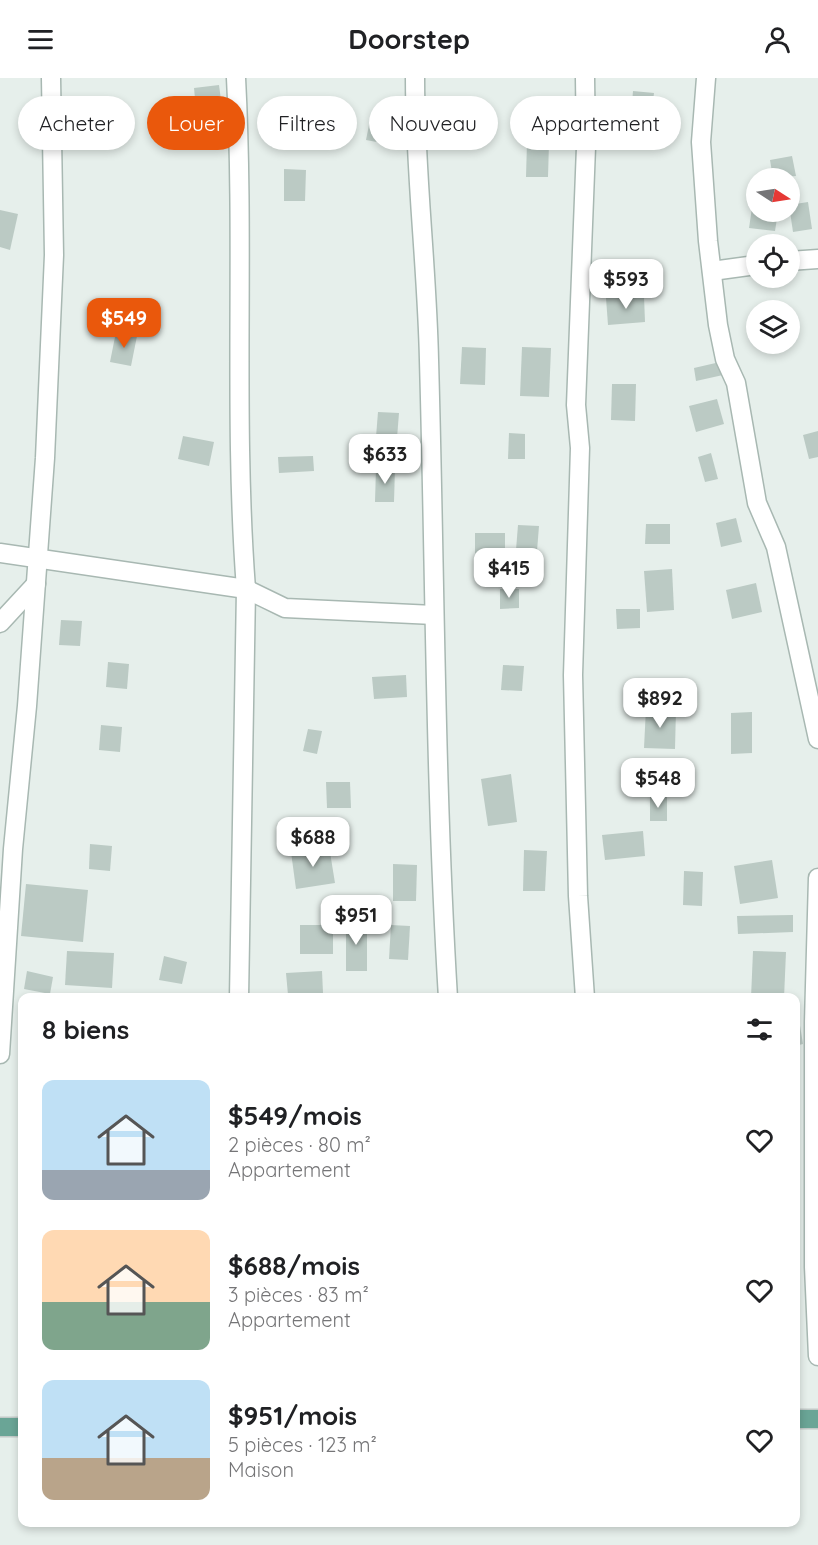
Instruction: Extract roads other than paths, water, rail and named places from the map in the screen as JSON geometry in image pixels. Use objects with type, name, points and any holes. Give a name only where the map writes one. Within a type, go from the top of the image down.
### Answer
[{"type":"main road","points":[[800,1419],[818,1419]]},
{"type":"main road","points":[[0,1427],[18,1426]]},
{"type":"street","points":[[0,1054],[13,849],[38,556],[54,255],[51,78]]},
{"type":"street","points":[[236,78],[242,246],[242,530],[246,589],[239,993]]},
{"type":"street","points":[[415,78],[415,143],[429,347],[438,816],[448,993]]},
{"type":"street","points":[[585,78],[586,157],[576,405],[580,448],[573,675],[578,896],[585,993]]},
{"type":"street","points":[[706,78],[701,142],[718,325],[725,359],[736,383],[757,503],[777,547],[818,739]]},
{"type":"street","points":[[800,260],[818,259]]},
{"type":"street","points":[[712,271],[746,266]]},
{"type":"street","points":[[0,552],[246,589],[285,608],[434,615]]},
{"type":"street","points":[[0,624],[36,584]]},
{"type":"street","points":[[818,878],[814,1022],[813,1268],[818,1356]]}]
